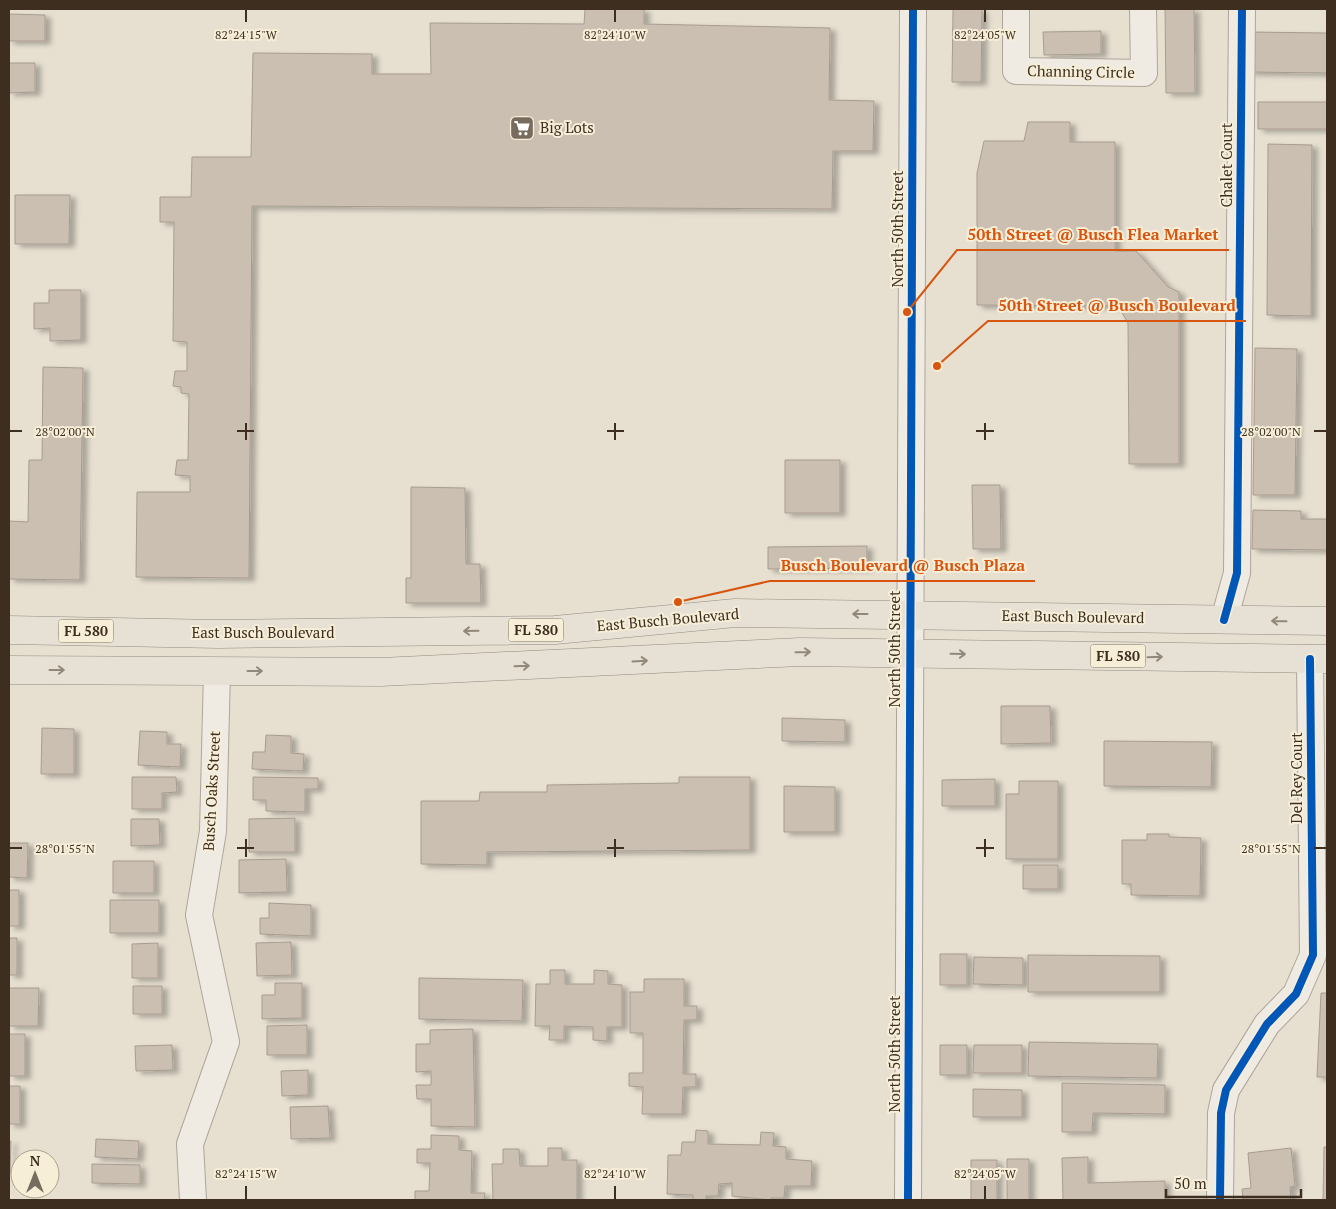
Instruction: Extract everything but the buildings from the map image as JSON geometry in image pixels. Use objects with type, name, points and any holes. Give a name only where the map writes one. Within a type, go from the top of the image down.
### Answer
[{"type":"main road","name":"East Busch Boulevard","points":[[9,630],[218,634],[555,630],[735,613],[1327,621]]},
{"type":"main road","points":[[381,672],[414,654],[504,647],[555,630]]},
{"type":"main road","name":"FL 580","points":[[9,670],[381,672],[801,652],[1319,659]]},
{"type":"street","name":"North 50th Street","points":[[908,1200],[913,9]]},
{"type":"street","name":"Channing Circle","points":[[1016,9],[1016,71],[1144,73],[1143,9]]},
{"type":"street","name":"Chalet Court","points":[[1224,620],[1237,580],[1242,9]]},
{"type":"street","name":"Del Rey Court","points":[[1220,1200],[1221,1113],[1226,1090],[1268,1024],[1296,994],[1313,955],[1319,659]]},
{"type":"street","name":"Busch Oaks Street","points":[[193,1200],[190,1144],[226,1042],[199,915],[213,831],[217,671]]},
{"type":"cycle path","points":[[908,1200],[913,9]]},
{"type":"cycle path","points":[[1224,620],[1237,573],[1242,9]]},
{"type":"cycle path","points":[[1220,1200],[1221,1113],[1226,1090],[1267,1024],[1296,994],[1313,955],[1310,659]]},
{"type":"place","name":"Big Lots","points":[[522,128]]},
{"type":"place","name":"50th Street @ Busch Flea Market","points":[[907,312]]},
{"type":"place","name":"50th Street @ Busch Boulevard","points":[[937,366]]},
{"type":"place","name":"Busch Boulevard @ Busch Plaza","points":[[678,602]]}]
